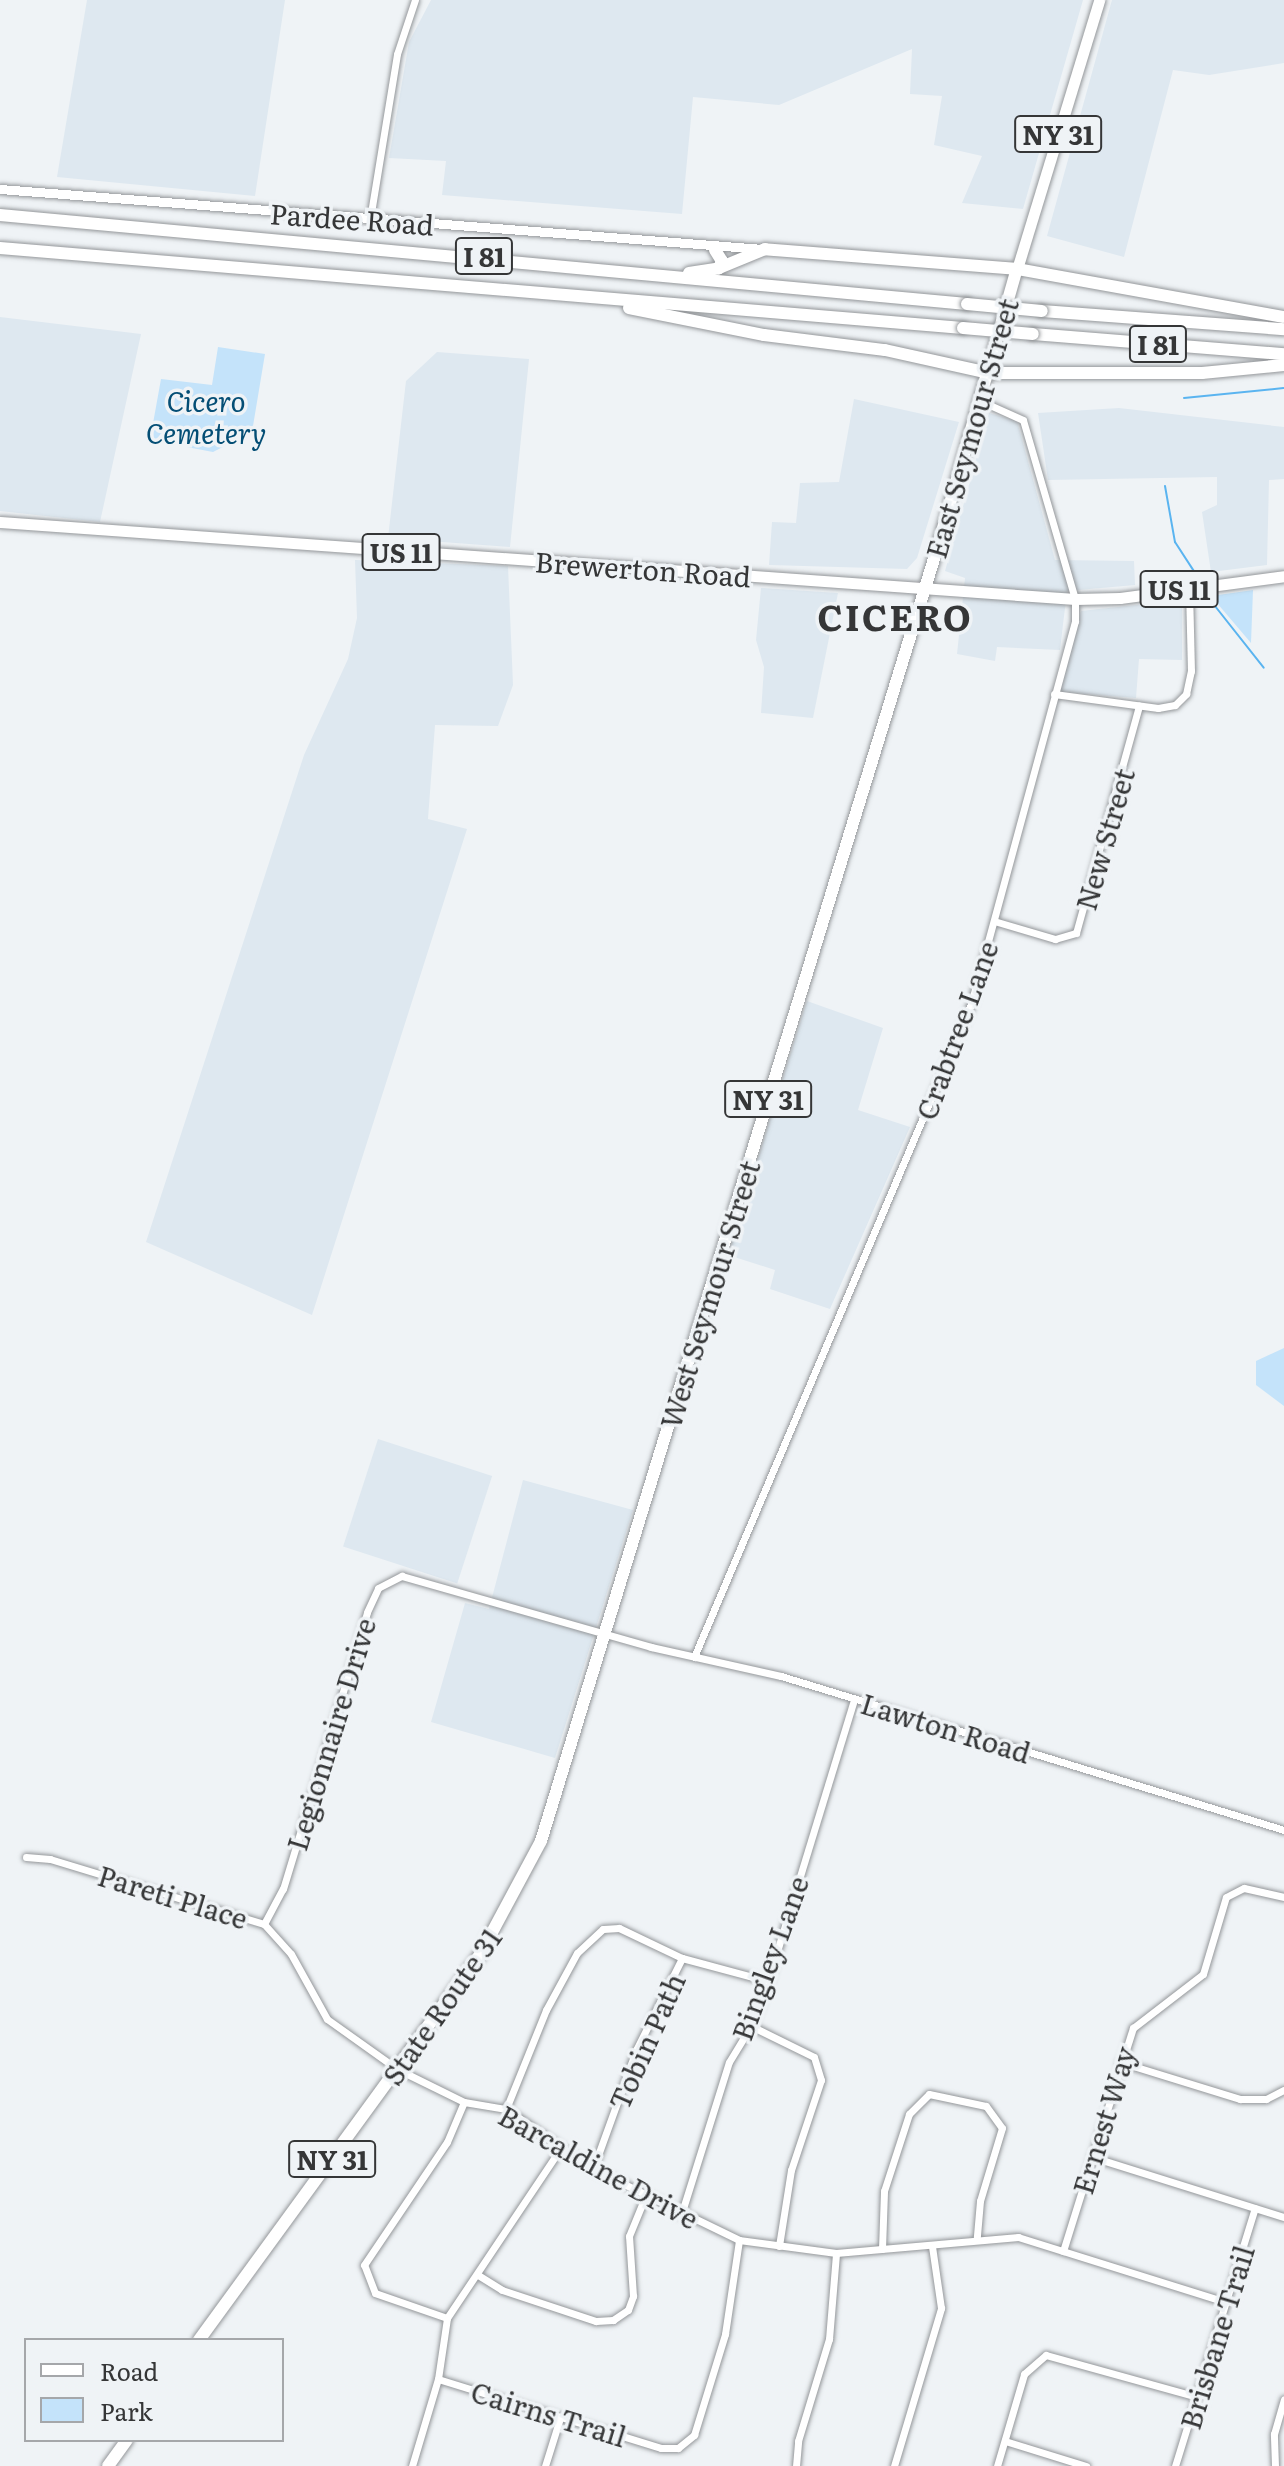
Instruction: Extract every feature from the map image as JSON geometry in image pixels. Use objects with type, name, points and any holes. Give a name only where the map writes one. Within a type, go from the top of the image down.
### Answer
[{"type":"highway","name":"I 81","points":[[0,215],[1042,311],[1284,329]]},
{"type":"highway","name":"I 81","points":[[0,248],[1284,354]]},
{"type":"highway","points":[[709,248],[722,261],[719,268]]},
{"type":"highway","name":"Pardee Road","points":[[759,251],[1016,272],[1284,317]]},
{"type":"highway","points":[[650,274],[719,268],[759,251]]},
{"type":"highway","name":"East Seymour Street","points":[[924,587],[981,401],[1016,272]]},
{"type":"highway","points":[[587,298],[989,373],[1202,373],[1284,365]]},
{"type":"highway","name":"West Seymour Street","points":[[606,1633],[924,587]]},
{"type":"highway","name":"State Route 31","points":[[200,2338],[481,1953],[526,1875],[546,1828],[606,1633]]},
{"type":"highway","points":[[108,2466],[126,2442]]},
{"type":"main road","name":"NY 31","points":[[1016,272],[1099,0]]},
{"type":"main road","name":"Brewerton Road","points":[[0,522],[1075,599],[1284,576]]},
{"type":"street","points":[[370,219],[397,54],[415,0]]},
{"type":"street","name":"Pardee Road","points":[[0,189],[759,251]]},
{"type":"street","name":"Crabtree Lane","points":[[694,1657],[952,1054],[994,921],[1075,621],[1075,599],[1023,420],[981,401]]},
{"type":"street","points":[[1054,694],[1139,706],[1171,707],[1186,694],[1193,617],[1189,588]]},
{"type":"street","name":"New Street","points":[[994,921],[1055,939],[1076,933],[1139,706]]},
{"type":"street","name":"Legionnaire Drive","points":[[264,1924],[283,1889],[378,1588],[397,1577],[422,1578],[606,1633]]},
{"type":"street","name":"Lawton Road","points":[[606,1633],[781,1676],[1284,1830]]},
{"type":"street","name":"Bingley Lane","points":[[681,2215],[729,2062],[751,2026],[768,1981],[854,1700]]},
{"type":"street","name":"Pareti Place","points":[[26,1857],[50,1859],[264,1924],[291,1954],[327,2019],[397,2069]]},
{"type":"street","name":"Ernest Way","points":[[1063,2251],[1127,2039],[1143,2016],[1203,1974],[1226,1897],[1254,1888],[1284,1897]]},
{"type":"street","points":[[506,2109],[546,2010],[586,1941],[603,1929],[619,1928],[682,1958],[768,1981]]},
{"type":"street","name":"Tobin Path","points":[[593,2169],[636,2050],[682,1958]]},
{"type":"street","points":[[751,2026],[814,2057],[821,2080],[791,2170],[779,2246]]},
{"type":"street","points":[[1120,2062],[1240,2099],[1266,2099],[1284,2090]]},
{"type":"street","name":"Barcaldine Drive","points":[[397,2069],[464,2102],[506,2109],[593,2169],[681,2215],[739,2240],[836,2253],[932,2246],[977,2237],[1018,2237],[1226,2302]]},
{"type":"street","points":[[882,2249],[884,2191],[909,2114],[916,2102],[929,2094],[986,2106],[997,2115],[1000,2144],[980,2201],[977,2237]]},
{"type":"street","points":[[447,2318],[375,2293],[364,2265],[447,2142],[464,2102]]},
{"type":"street","points":[[412,2466],[438,2379],[447,2318],[561,2148]]},
{"type":"street","points":[[1092,2157],[1284,2217]]},
{"type":"street","points":[[478,2275],[502,2290],[596,2321],[613,2320],[628,2310],[633,2296],[629,2236],[645,2197]]},
{"type":"street","name":"Brisbane Trail","points":[[1175,2466],[1255,2208]]},
{"type":"street","name":"Cairns Trail","points":[[438,2379],[661,2448],[678,2448],[694,2435],[725,2334],[739,2240]]},
{"type":"street","points":[[894,2466],[937,2331],[941,2296],[932,2246]]},
{"type":"street","points":[[796,2466],[798,2441],[829,2339],[836,2253]]},
{"type":"street","points":[[997,2466],[1024,2374],[1046,2355],[1197,2397]]},
{"type":"street","points":[[1275,2466],[1274,2434],[1284,2399]]},
{"type":"street","points":[[545,2466],[560,2418]]},
{"type":"street","points":[[1005,2441],[1086,2466]]},
{"type":"shaded area","points":[[87,0],[285,0],[255,196],[57,177]]},
{"type":"shaded area","points":[[431,0],[1083,0],[1023,209],[962,203],[982,156],[934,145],[942,96],[910,94],[912,49],[779,105],[693,97],[682,214],[442,195],[446,161],[389,158],[409,42]]},
{"type":"shaded area","points":[[1112,0],[1284,0],[1284,63],[1209,75],[1173,70],[1124,257],[1047,236]]},
{"type":"shaded area","points":[[0,317],[141,334],[100,522],[0,511]]},
{"type":"shaded area","points":[[437,352],[529,359],[510,547],[388,538],[406,381]]},
{"type":"shaded area","points":[[854,399],[959,422],[917,558],[907,569],[769,565],[772,522],[796,523],[800,483],[839,482]]},
{"type":"shaded area","points":[[1119,408],[1284,427],[1284,479],[1269,480],[1267,565],[1211,572],[1202,512],[1217,505],[1217,477],[1048,480],[1038,413]]},
{"type":"shaded area","points":[[989,413],[1017,421],[1055,560],[1134,561],[1135,585],[1067,591],[1060,650],[997,647],[995,661],[957,654],[965,578],[945,571]]},
{"type":"shaded area","points":[[355,560],[508,566],[513,685],[498,726],[435,725],[428,819],[467,829],[312,1315],[146,1242],[304,755],[348,659],[357,618]]},
{"type":"shaded area","points":[[761,588],[838,593],[813,718],[761,713],[764,667],[756,640]]},
{"type":"shaded area","points":[[1182,600],[1182,660],[1139,659],[1136,698],[1060,692],[1081,611]]},
{"type":"shaded area","points":[[807,1001],[883,1028],[858,1110],[910,1127],[830,1309],[770,1289],[775,1270],[728,1255]]},
{"type":"shaded area","points":[[378,1439],[492,1476],[457,1584],[343,1546]]},
{"type":"shaded area","points":[[523,1480],[633,1510],[555,1758],[431,1722],[465,1603],[489,1609]]},
{"type":"green space","name":"Cicero Cemetery","points":[[218,347],[265,354],[252,432],[213,452],[150,440],[161,379],[212,385]]},
{"type":"green space","points":[[1253,590],[1251,643],[1211,596]]},
{"type":"green space","points":[[1284,1348],[1284,1406],[1256,1385],[1256,1361]]},
{"type":"waterway","points":[[1184,398],[1284,388]]},
{"type":"waterway","points":[[1165,486],[1175,542],[1194,571]]},
{"type":"waterway","points":[[1211,601],[1264,668]]},
{"type":"district","name":"CICERO","points":[[895,616]]}]
